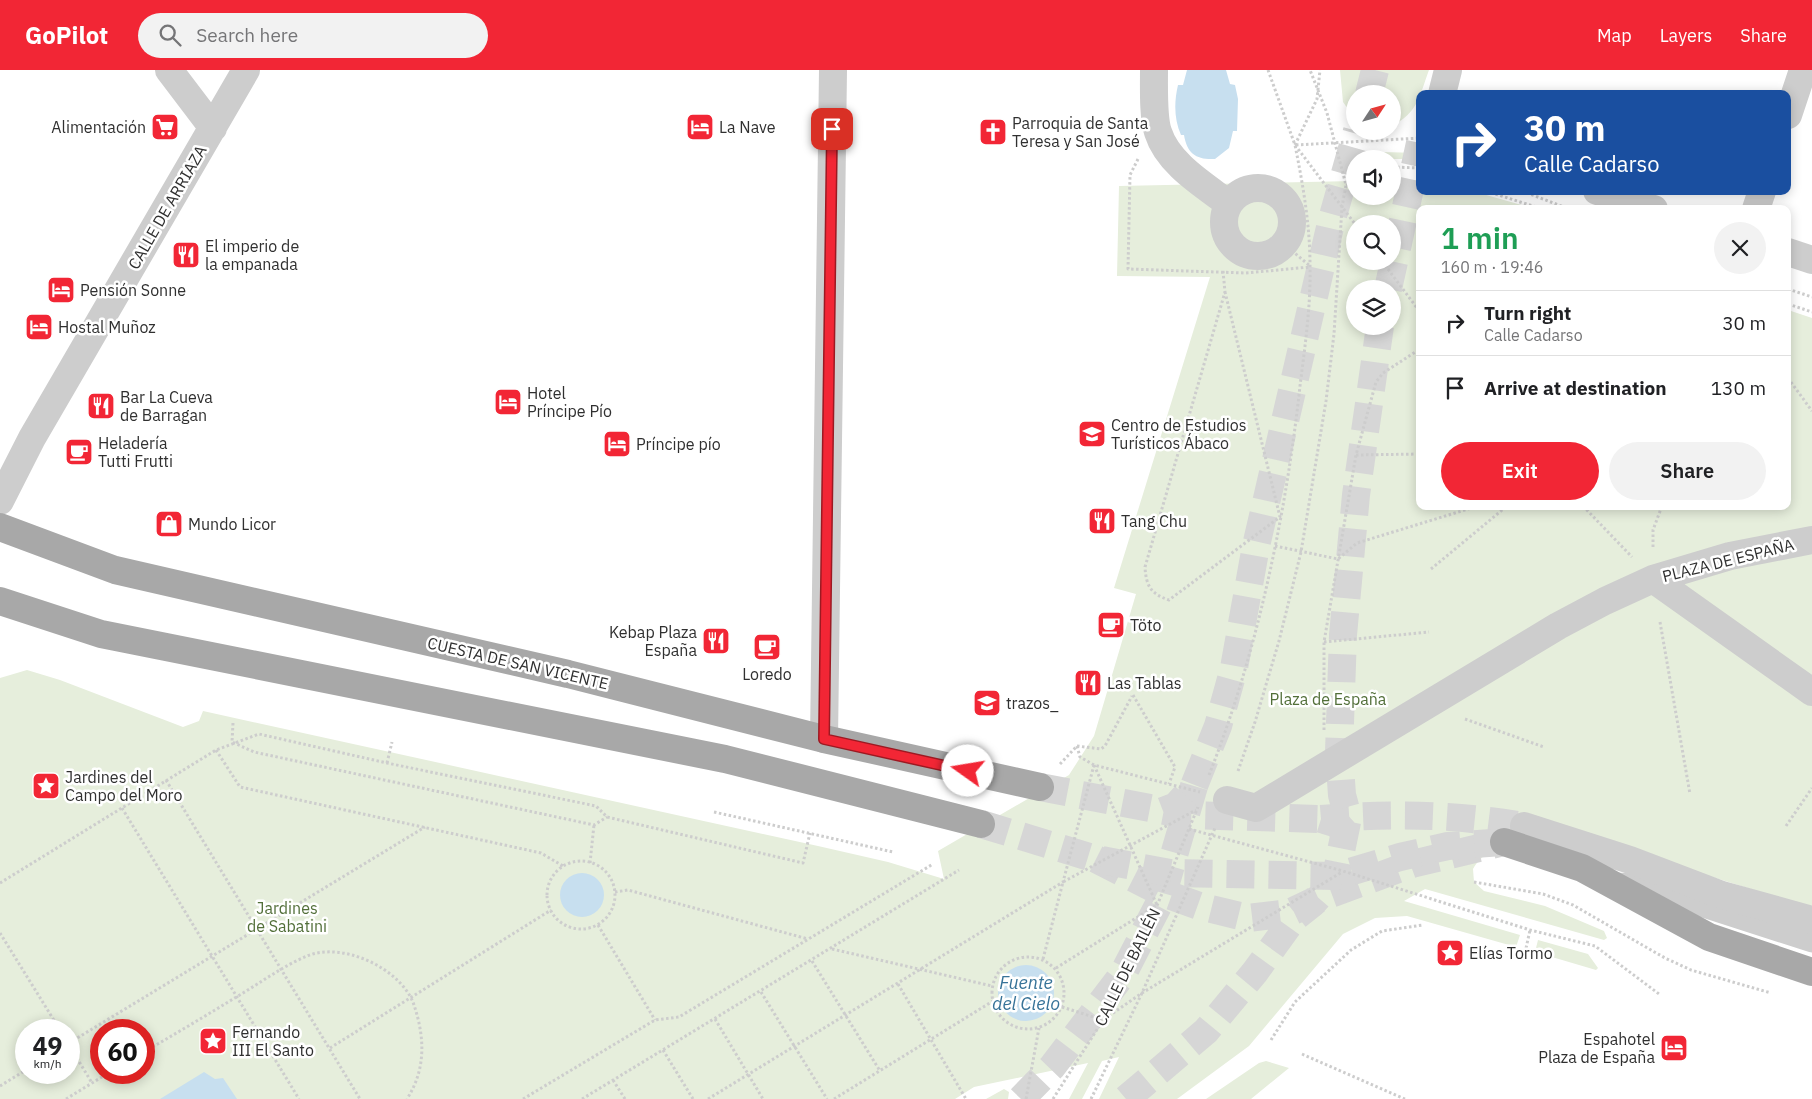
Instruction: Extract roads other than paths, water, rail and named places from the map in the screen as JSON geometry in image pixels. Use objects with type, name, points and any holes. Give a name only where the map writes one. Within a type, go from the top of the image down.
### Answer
[{"type":"main road","name":"CUESTA DE SAN VICENTE","points":[[0,527],[115,570],[568,674],[824,739],[1040,787]]},
{"type":"main road","points":[[0,602],[101,634],[725,758],[981,824]]},
{"type":"main road","points":[[1514,834],[1565,862],[1608,882],[1703,934],[1812,972]]},
{"type":"street","points":[[169,70],[213,128]]},
{"type":"street","name":"CALLE DE ARRIAZA","points":[[0,501],[32,438],[246,70]]},
{"type":"street","points":[[824,739],[833,70]]},
{"type":"street","points":[[1154,70],[1158,132],[1171,155],[1188,173],[1229,204]]},
{"type":"street","points":[[1443,90],[1448,70]]},
{"type":"street","points":[[1791,106],[1803,70]]},
{"type":"street","points":[[1259,187],[1271,189],[1281,196],[1289,205],[1292,217],[1292,228],[1284,244],[1272,254],[1262,256],[1251,256],[1240,252],[1226,236],[1224,215],[1229,204],[1237,194],[1247,189],[1259,187]]},
{"type":"street","points":[[1610,195],[1641,205]]},
{"type":"street","points":[[1791,253],[1812,260]]},
{"type":"street","name":"PLAZA DE ESPAÑA","points":[[1216,793],[1256,808],[1558,626],[1653,579],[1740,554],[1812,540]]},
{"type":"street","points":[[1653,579],[1812,692]]},
{"type":"street","points":[[1514,834],[1630,860],[1722,895],[1812,920]]},
{"type":"lane","points":[[1608,882],[1639,884],[1664,891],[1694,905],[1812,942]]},
{"type":"water","points":[[1187,70],[1226,70],[1230,84],[1235,85],[1238,99],[1237,131],[1233,131],[1229,148],[1215,159],[1198,157],[1190,151],[1185,142],[1184,135],[1181,135],[1179,129],[1175,110],[1176,98],[1178,85],[1183,85]]},
{"type":"water","points":[[582,873],[594,877],[600,883],[604,895],[600,907],[594,913],[582,917],[570,913],[564,907],[560,895],[564,883],[570,877]]},
{"type":"water","name":"Fuente del Cielo","points":[[1026,965],[1041,970],[1049,978],[1054,993],[1049,1008],[1041,1016],[1026,1021],[1011,1016],[1003,1008],[998,993],[1003,978],[1011,970]]},
{"type":"water","points":[[204,1072],[215,1079],[223,1078],[237,1099],[160,1099]]},
{"type":"tunnel","points":[[1371,85],[1375,70]]},
{"type":"tunnel","points":[[1163,811],[1176,806],[1194,786],[1218,726],[1234,668],[1256,546],[1331,223],[1354,140]]},
{"type":"tunnel","points":[[1390,280],[1416,161]]},
{"type":"tunnel","points":[[1126,1099],[1206,1031],[1255,972],[1294,918],[1313,903],[1336,876],[1348,817],[1342,795],[1339,752],[1343,635],[1356,495],[1379,335]]},
{"type":"tunnel","points":[[1021,1099],[1052,1067],[1123,974],[1161,900],[1194,786]]},
{"type":"tunnel","points":[[1040,787],[1186,815],[1321,819]]},
{"type":"tunnel","points":[[1321,819],[1398,815],[1473,819],[1524,826]]},
{"type":"tunnel","points":[[1321,819],[1337,824],[1345,833]]},
{"type":"tunnel","points":[[981,824],[1096,859],[1170,873],[1336,876],[1400,857],[1448,846],[1504,842]]},
{"type":"tunnel","points":[[1096,859],[1163,893],[1199,906],[1248,918],[1289,913],[1325,896],[1412,864],[1504,842]]},
{"type":"place","name":"Alimentación","points":[[165,127]]},
{"type":"place","name":"La Nave","points":[[700,127]]},
{"type":"place","name":"Parroquia de Santa Teresa y San José","points":[[993,132]]},
{"type":"place","name":"El imperio de la empanada","points":[[186,255]]},
{"type":"place","name":"Pensión Sonne","points":[[61,290]]},
{"type":"place","name":"Hostal Muñoz","points":[[39,327]]},
{"type":"place","name":"Hotel Príncipe Pío","points":[[508,402]]},
{"type":"place","name":"Bar La Cueva de Barragan","points":[[101,406]]},
{"type":"place","name":"Centro de Estudios Turísticos Ábaco","points":[[1092,434]]},
{"type":"place","name":"Príncipe pío","points":[[617,444]]},
{"type":"place","name":"Heladería Tutti Frutti","points":[[79,452]]},
{"type":"place","name":"Tang Chu","points":[[1102,521]]},
{"type":"place","name":"Mundo Licor","points":[[169,524]]},
{"type":"place","name":"Töto","points":[[1111,625]]},
{"type":"place","name":"Kebap Plaza España","points":[[716,641]]},
{"type":"place","name":"Loredo","points":[[767,647]]},
{"type":"place","name":"Las Tablas","points":[[1088,683]]},
{"type":"place","name":"trazos_","points":[[987,703]]},
{"type":"place","name":"Jardines del Campo del Moro","points":[[46,786]]},
{"type":"place","name":"Elías Tormo","points":[[1450,953]]},
{"type":"place","name":"Fernando III El Santo","points":[[213,1041]]},
{"type":"place","name":"Espahotel Plaza de España","points":[[1674,1048]]},
{"type":"park label","name":"Plaza de España","points":[[1328,699]]},
{"type":"park label","name":"Jardines de Sabatini","points":[[287,917]]}]
